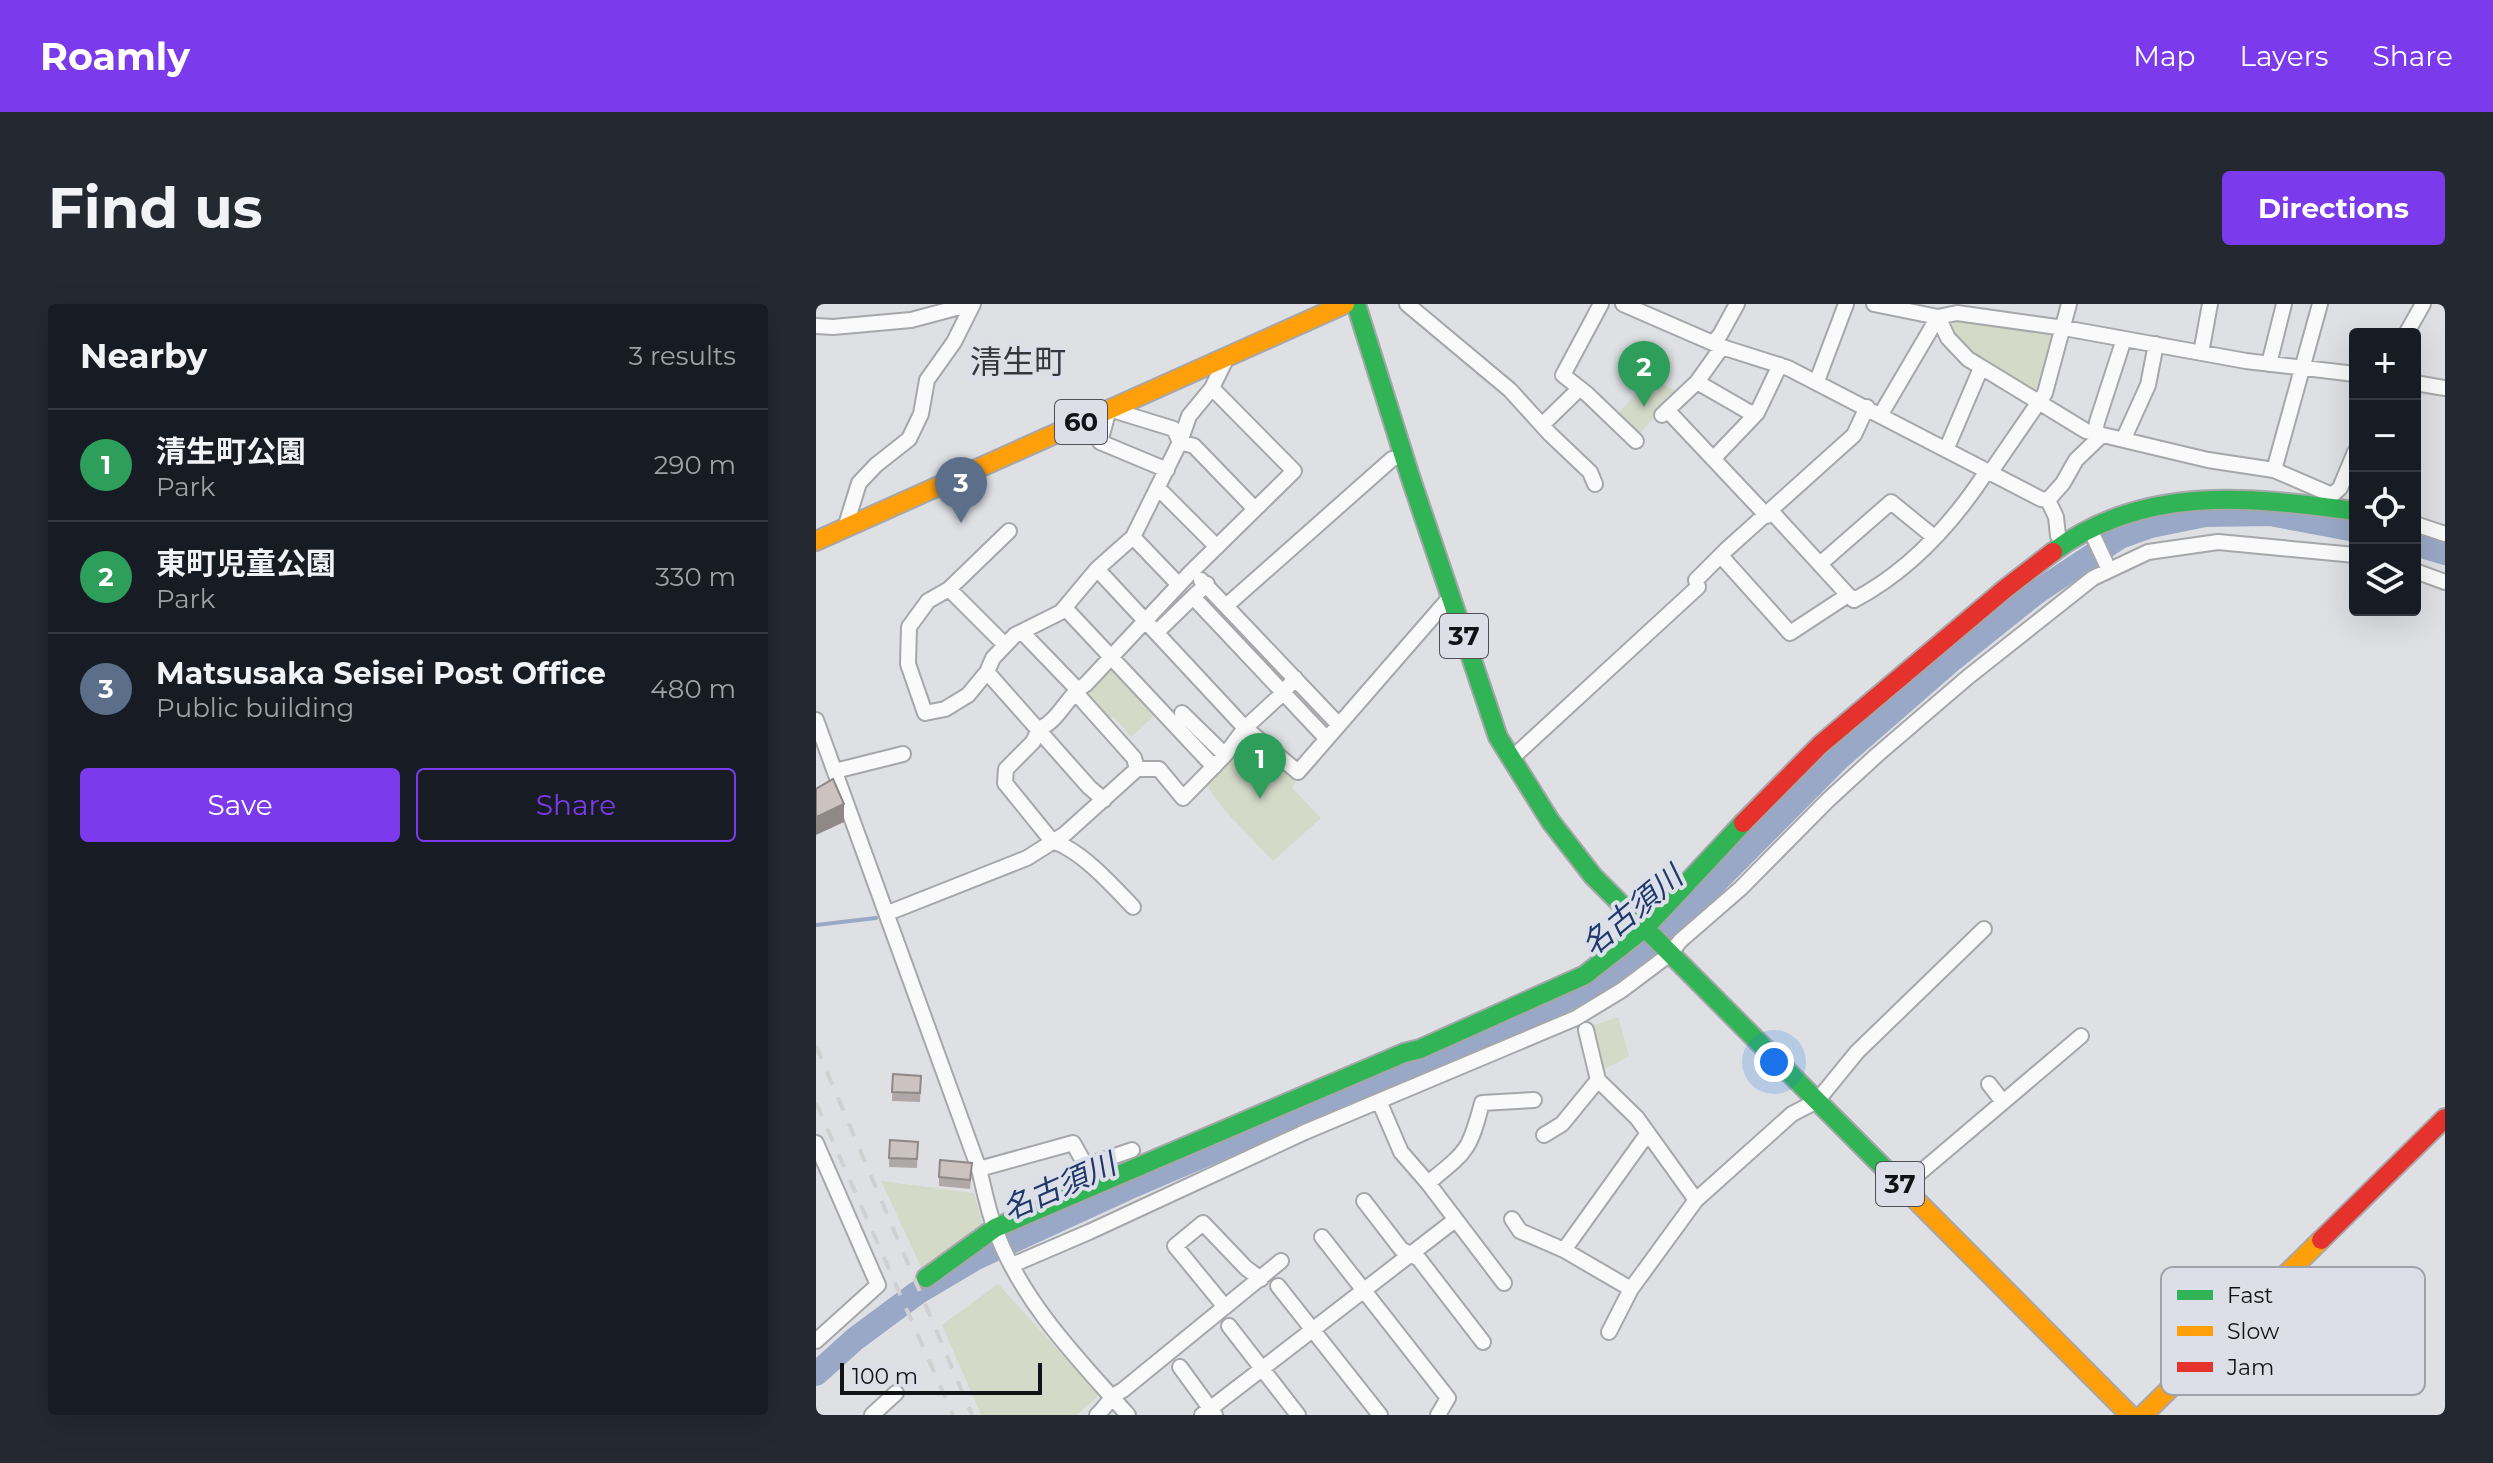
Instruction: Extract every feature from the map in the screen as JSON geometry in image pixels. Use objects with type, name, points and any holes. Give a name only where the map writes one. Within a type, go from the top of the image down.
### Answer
[{"type":"main road","name":"60","points":[[819,536],[845,528],[1345,304]]},
{"type":"main road","name":"37","points":[[1356,304],[1498,737],[1551,822],[1593,876],[2130,1415]]},
{"type":"main road","points":[[926,1278],[995,1228],[1404,1053],[1420,1049],[1585,975],[1645,928],[1709,857],[1820,745],[2065,542],[2144,508],[2189,500],[2249,499],[2349,510]]},
{"type":"main road","points":[[2293,1267],[2445,1118]]},
{"type":"main road","points":[[2143,1415],[2163,1395]]},
{"type":"street","points":[[816,326],[911,320],[972,304]]},
{"type":"street","points":[[845,528],[859,483],[909,439],[921,414],[927,380],[954,342],[972,304]]},
{"type":"street","points":[[1407,304],[1510,390],[1590,472],[1595,484]]},
{"type":"street","points":[[1601,304],[1563,375],[1636,441]]},
{"type":"street","points":[[1623,304],[1650,309],[1718,345],[1817,381],[1988,472],[2048,500]]},
{"type":"street","points":[[1737,304],[1697,382],[1664,414],[1854,600],[1883,585],[1952,521],[2040,403],[2069,304]]},
{"type":"street","points":[[1817,381],[1846,304]]},
{"type":"street","points":[[1874,304],[1905,307],[1938,317],[1948,338],[1981,368],[2099,435],[2124,438],[2208,460],[2274,470],[2332,495],[2340,488],[2349,466]]},
{"type":"street","points":[[2201,353],[2210,304]]},
{"type":"street","points":[[2269,364],[2284,304]]},
{"type":"street","points":[[2274,470],[2320,304]]},
{"type":"street","points":[[2409,328],[2423,304]]},
{"type":"street","points":[[1881,414],[1938,317],[1958,309],[2201,353],[2349,373]]},
{"type":"street","points":[[2099,435],[2097,422],[2124,339]]},
{"type":"street","points":[[2124,438],[2148,385],[2156,344]]},
{"type":"street","points":[[1009,531],[949,589],[928,601],[909,627],[908,664],[925,713],[945,709],[968,695],[1005,645],[1065,608],[1097,569],[1133,537],[1180,442],[1189,416],[1212,388],[1227,357]]},
{"type":"street","points":[[1713,459],[1757,413],[1780,365]]},
{"type":"street","points":[[1946,450],[1981,368]]},
{"type":"street","points":[[1697,382],[1757,413]]},
{"type":"street","points":[[2421,384],[2445,388]]},
{"type":"street","points":[[1133,907],[1094,869],[1063,844],[1052,841],[1005,783],[1006,769],[1033,742],[1039,729],[1050,724],[1076,691],[1294,471],[1212,388]]},
{"type":"street","points":[[1542,425],[1579,389]]},
{"type":"street","points":[[1511,759],[1698,587],[1696,580],[1854,435],[1867,407]]},
{"type":"street","points":[[1167,470],[1100,442],[1109,409],[1174,429],[1180,442],[1194,446],[1255,509]]},
{"type":"street","points":[[2048,500],[2076,460],[2099,435]]},
{"type":"street","points":[[1226,606],[1392,459],[1404,456]]},
{"type":"street","points":[[2303,484],[2328,507]]},
{"type":"street","points":[[1158,488],[1217,547]]},
{"type":"street","points":[[2048,500],[2056,517],[2058,536],[2065,542]]},
{"type":"street","points":[[1820,564],[1891,502],[1934,537]]},
{"type":"street","points":[[2421,526],[2445,534]]},
{"type":"street","points":[[2090,529],[2109,570]]},
{"type":"street","points":[[1133,537],[1179,585]]},
{"type":"street","points":[[1012,1265],[1379,1101],[1576,1018],[1622,990],[1670,954],[1680,941],[1741,888],[1877,755],[2080,586],[2109,570],[2148,552],[2218,542],[2349,554]]},
{"type":"street","points":[[1721,556],[1790,633],[1848,595]]},
{"type":"street","points":[[1097,569],[1245,728],[1298,772],[1451,596]]},
{"type":"street","points":[[1190,573],[1207,584],[1338,724]]},
{"type":"street","points":[[2421,573],[2445,582]]},
{"type":"street","points":[[1157,632],[1207,584]]},
{"type":"street","points":[[949,589],[1005,645]]},
{"type":"street","points":[[1193,597],[1326,738]]},
{"type":"street","points":[[1065,608],[1214,767]]},
{"type":"street","points":[[1022,632],[1134,758],[1137,769]]},
{"type":"street","points":[[987,672],[1104,800]]},
{"type":"street","points":[[888,913],[1027,858],[1065,834],[1137,769],[1159,769],[1183,798],[1225,755],[1245,728],[1295,678]]},
{"type":"street","points":[[1182,713],[1225,755]]},
{"type":"street","points":[[816,720],[979,1169],[995,1228],[1012,1265],[1054,1332],[1128,1415]]},
{"type":"street","points":[[835,771],[903,754]]},
{"type":"street","points":[[1609,1332],[1631,1289],[1696,1200],[1792,1114],[1817,1101],[1857,1052],[1984,929]]},
{"type":"street","points":[[1586,1030],[1598,1080],[1637,1118],[1696,1200]]},
{"type":"street","points":[[1903,1187],[2081,1036]]},
{"type":"street","points":[[1544,1135],[1562,1124],[1598,1080]]},
{"type":"street","points":[[1989,1084],[2003,1102]]},
{"type":"street","points":[[1428,1183],[1463,1155],[1472,1141],[1482,1103],[1534,1100]]},
{"type":"street","points":[[1379,1101],[1401,1152],[1504,1283]]},
{"type":"street","points":[[1564,1250],[1648,1133]]},
{"type":"street","points":[[816,1143],[820,1165],[878,1285],[816,1341]]},
{"type":"street","points":[[979,1169],[1073,1143],[1086,1166],[1132,1150]]},
{"type":"street","points":[[1364,1201],[1401,1249],[1419,1259],[1483,1342]]},
{"type":"street","points":[[1512,1219],[1520,1231],[1564,1250],[1631,1289]]},
{"type":"street","points":[[1180,1367],[1209,1413],[1262,1368],[1455,1220]]},
{"type":"street","points":[[1225,1307],[1175,1246],[1203,1223],[1246,1268],[1261,1279]]},
{"type":"street","points":[[1322,1237],[1448,1398],[1438,1415]]},
{"type":"street","points":[[1097,1415],[1111,1396],[1123,1390],[1281,1261]]},
{"type":"street","points":[[1278,1286],[1380,1415]]},
{"type":"street","points":[[1229,1326],[1298,1415]]},
{"type":"street","points":[[872,1415],[896,1393]]},
{"type":"green space","points":[[1954,321],[2052,332],[2055,336],[2039,391],[2034,393],[1972,356],[1951,332]]},
{"type":"green space","points":[[1650,378],[1679,392],[1635,438],[1615,417]]},
{"type":"green space","points":[[1108,667],[1117,672],[1156,714],[1131,737],[1114,717],[1107,718],[1084,692]]},
{"type":"green space","points":[[1255,746],[1296,781],[1292,788],[1321,818],[1273,861],[1225,811],[1207,786],[1241,747]]},
{"type":"green space","points":[[1618,1017],[1629,1056],[1603,1070],[1592,1026]]},
{"type":"green space","points":[[881,1181],[974,1193],[983,1227],[923,1271]]},
{"type":"green space","points":[[998,1284],[1099,1395],[1077,1415],[981,1415],[942,1325]]},
{"type":"building","points":[[833,779],[844,804],[816,817],[816,789]]},
{"type":"building","points":[[893,1074],[921,1076],[920,1093],[892,1092]]},
{"type":"building","points":[[890,1140],[918,1142],[917,1159],[889,1158]]},
{"type":"building","points":[[940,1160],[972,1163],[970,1180],[939,1177]]},
{"type":"waterway","name":"名古須川","points":[[816,1374],[855,1339],[917,1293],[976,1258],[1128,1188],[1548,1008],[1614,973],[1677,921],[1838,759],[1953,659],[2037,592],[2120,537],[2151,526],[2205,515],[2270,514],[2349,529]]},
{"type":"waterway","name":"名古須川","points":[[2421,546],[2445,553]]},
{"type":"waterway","points":[[816,925],[876,918]]},
{"type":"railway","points":[[816,1046],[972,1415]]},
{"type":"railway","points":[[816,1103],[953,1415]]},
{"type":"traffic: fast","points":[[1356,304],[1498,737],[1551,822],[1593,876],[1887,1171]]},
{"type":"traffic: fast","points":[[2053,552],[2088,530],[2123,515],[2160,505],[2237,500],[2349,510]]},
{"type":"traffic: fast","points":[[926,1278],[995,1228],[1404,1053],[1420,1049],[1585,975],[1645,928],[1743,823]]},
{"type":"traffic: slow","points":[[816,541],[1345,304]]},
{"type":"traffic: slow","points":[[1887,1171],[2130,1415]]},
{"type":"traffic: slow","points":[[2294,1267],[2321,1240]]},
{"type":"traffic: slow","points":[[2143,1415],[2163,1395]]},
{"type":"traffic: jam","points":[[1743,823],[1820,745],[2053,552]]},
{"type":"traffic: jam","points":[[2321,1240],[2445,1118]]},
{"type":"place","name":"東町児童公園","points":[[1644,407]]},
{"type":"place","name":"Matsusaka Seisei Post Office","points":[[961,523]]},
{"type":"place","name":"清生町公園","points":[[1260,799]]},
{"type":"district","name":"清生町","points":[[1018,362]]}]
